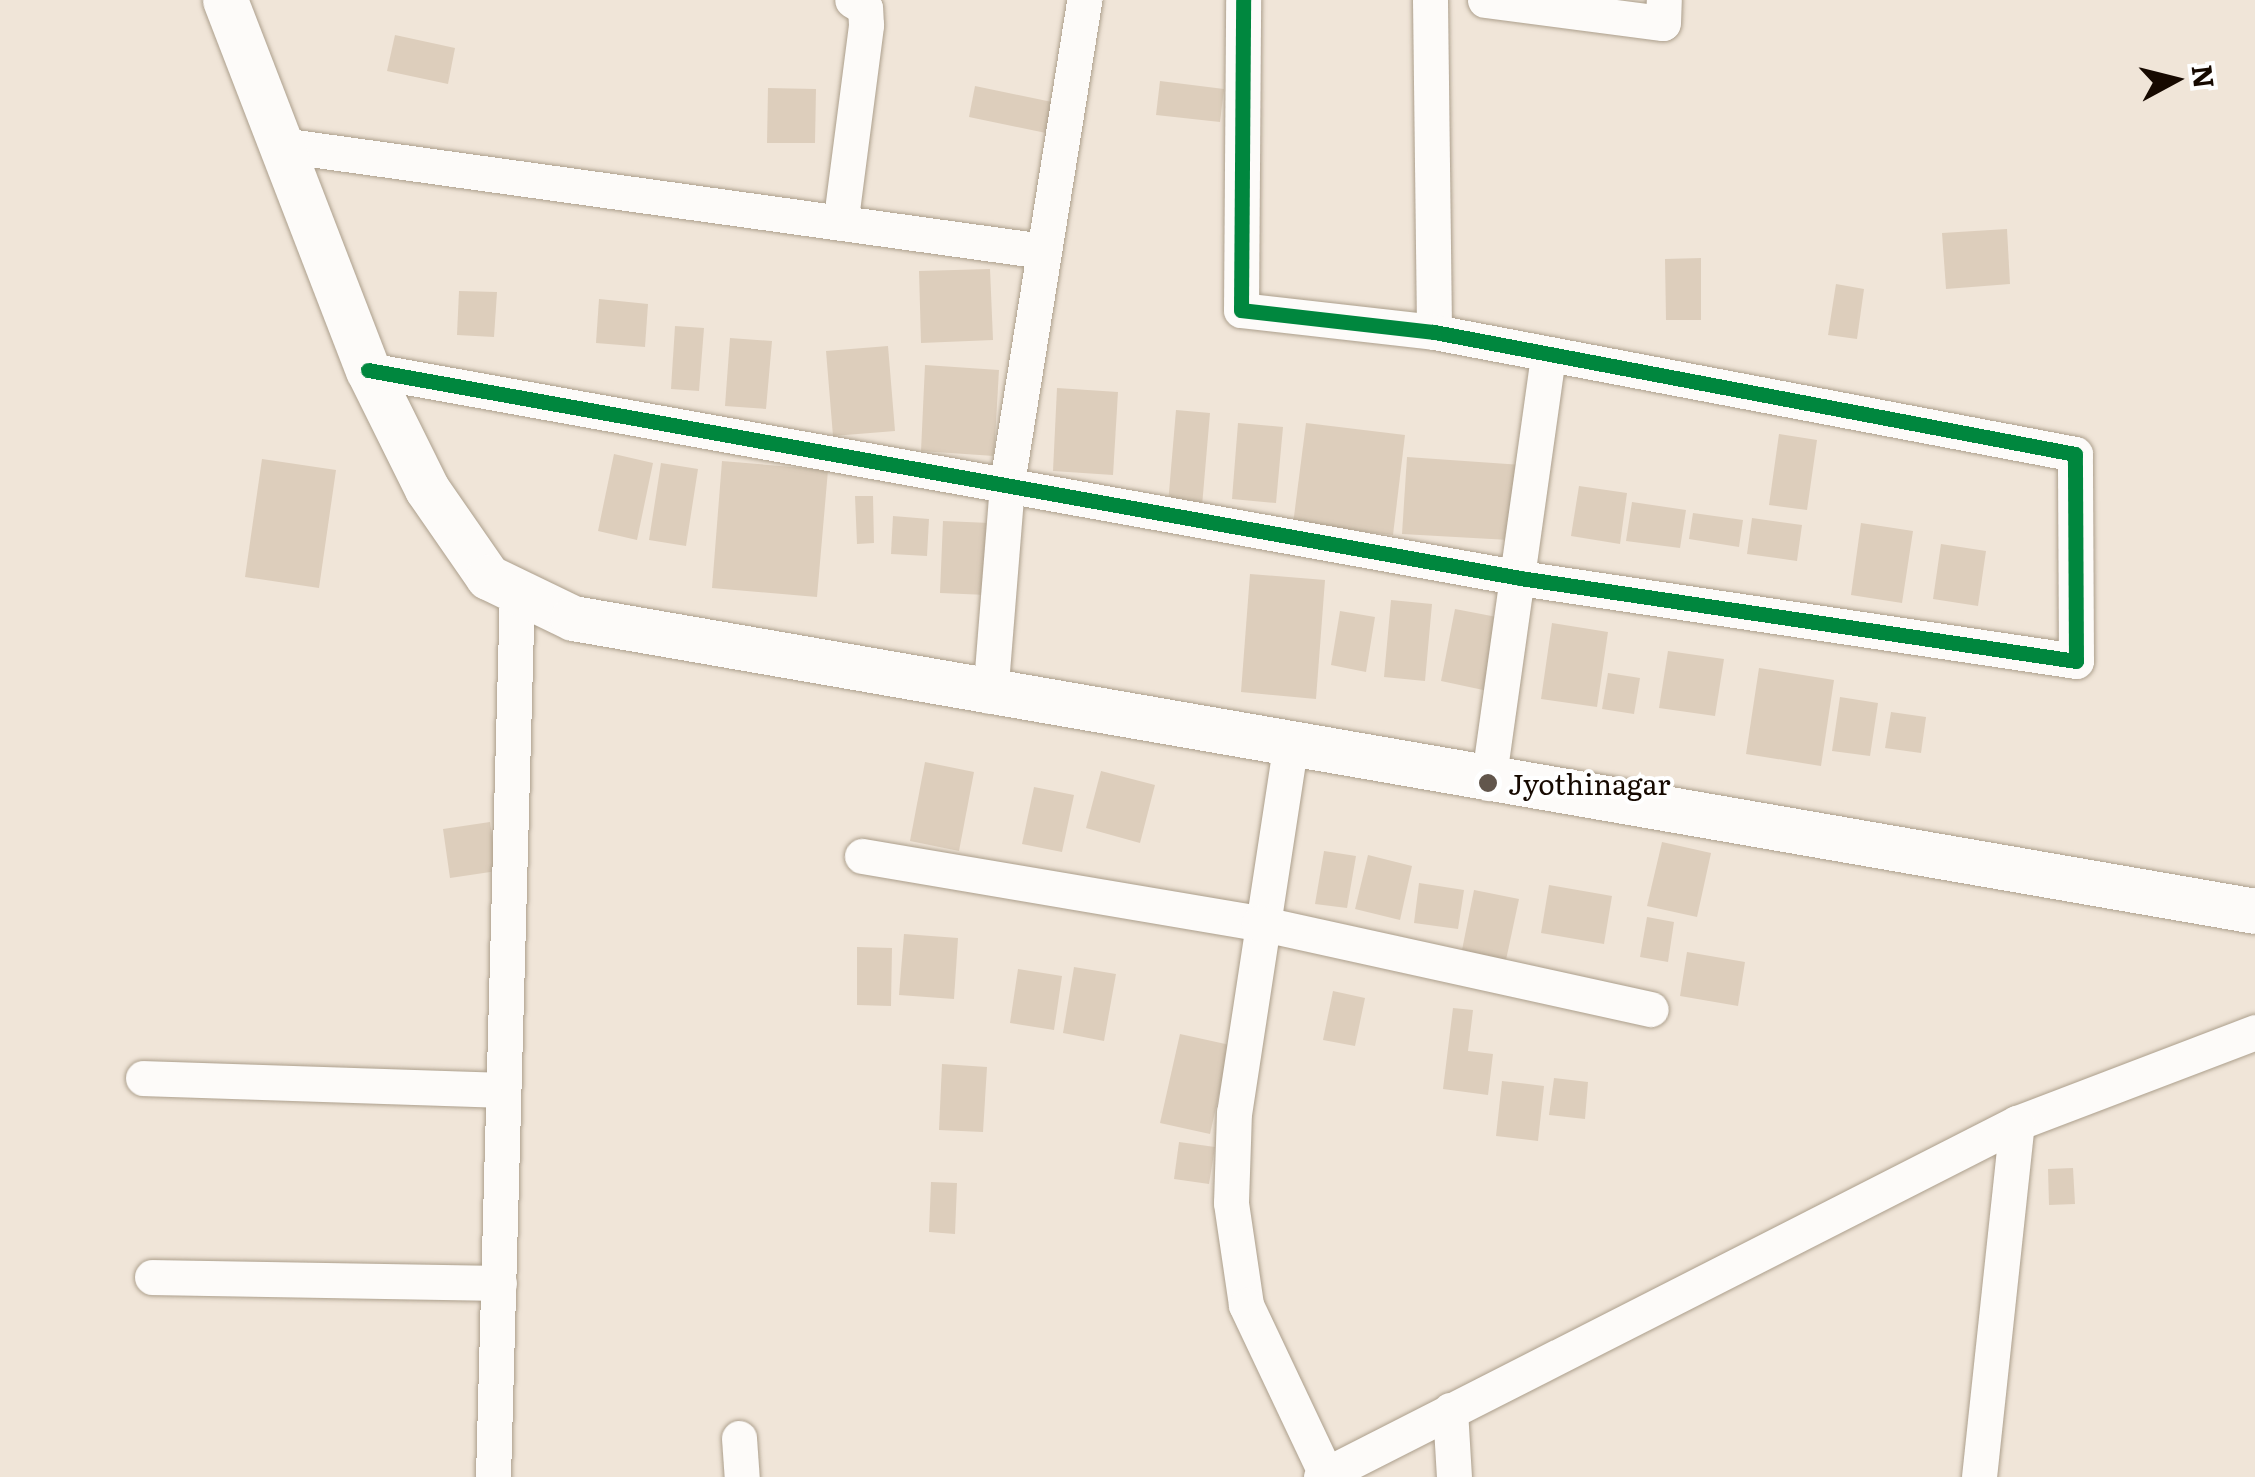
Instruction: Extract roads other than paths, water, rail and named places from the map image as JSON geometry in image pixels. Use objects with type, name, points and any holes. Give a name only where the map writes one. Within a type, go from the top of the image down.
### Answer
[{"type":"street","points":[[226,0],[368,370],[427,489],[488,577],[573,618],[1488,783],[2255,911]]},
{"type":"street","points":[[841,218],[866,25],[865,8],[852,0]]},
{"type":"street","points":[[990,696],[1007,483],[1084,0]]},
{"type":"street","points":[[368,370],[1520,578],[2076,662],[2075,454],[1434,332],[1240,310],[1243,0]]},
{"type":"street","points":[[1430,0],[1434,332]]},
{"type":"street","points":[[1485,0],[1663,23],[1664,0]]},
{"type":"street","points":[[281,145],[841,218],[1043,251]]},
{"type":"street","points":[[1488,783],[1520,578],[1548,354]]},
{"type":"street","points":[[493,1477],[517,590]]},
{"type":"street","points":[[1290,748],[1259,923],[1234,1112],[1236,1264],[1324,1476],[2017,1124],[2255,1032]]},
{"type":"street","points":[[862,856],[1259,923],[1651,1009]]},
{"type":"street","points":[[142,1078],[504,1090]]},
{"type":"street","points":[[1980,1477],[2017,1124]]},
{"type":"street","points":[[152,1278],[498,1282]]},
{"type":"street","points":[[1450,1410],[1454,1477]]},
{"type":"street","points":[[739,1438],[742,1477]]},
{"type":"place","name":"Jyothinagar","points":[[1488,783]]}]
